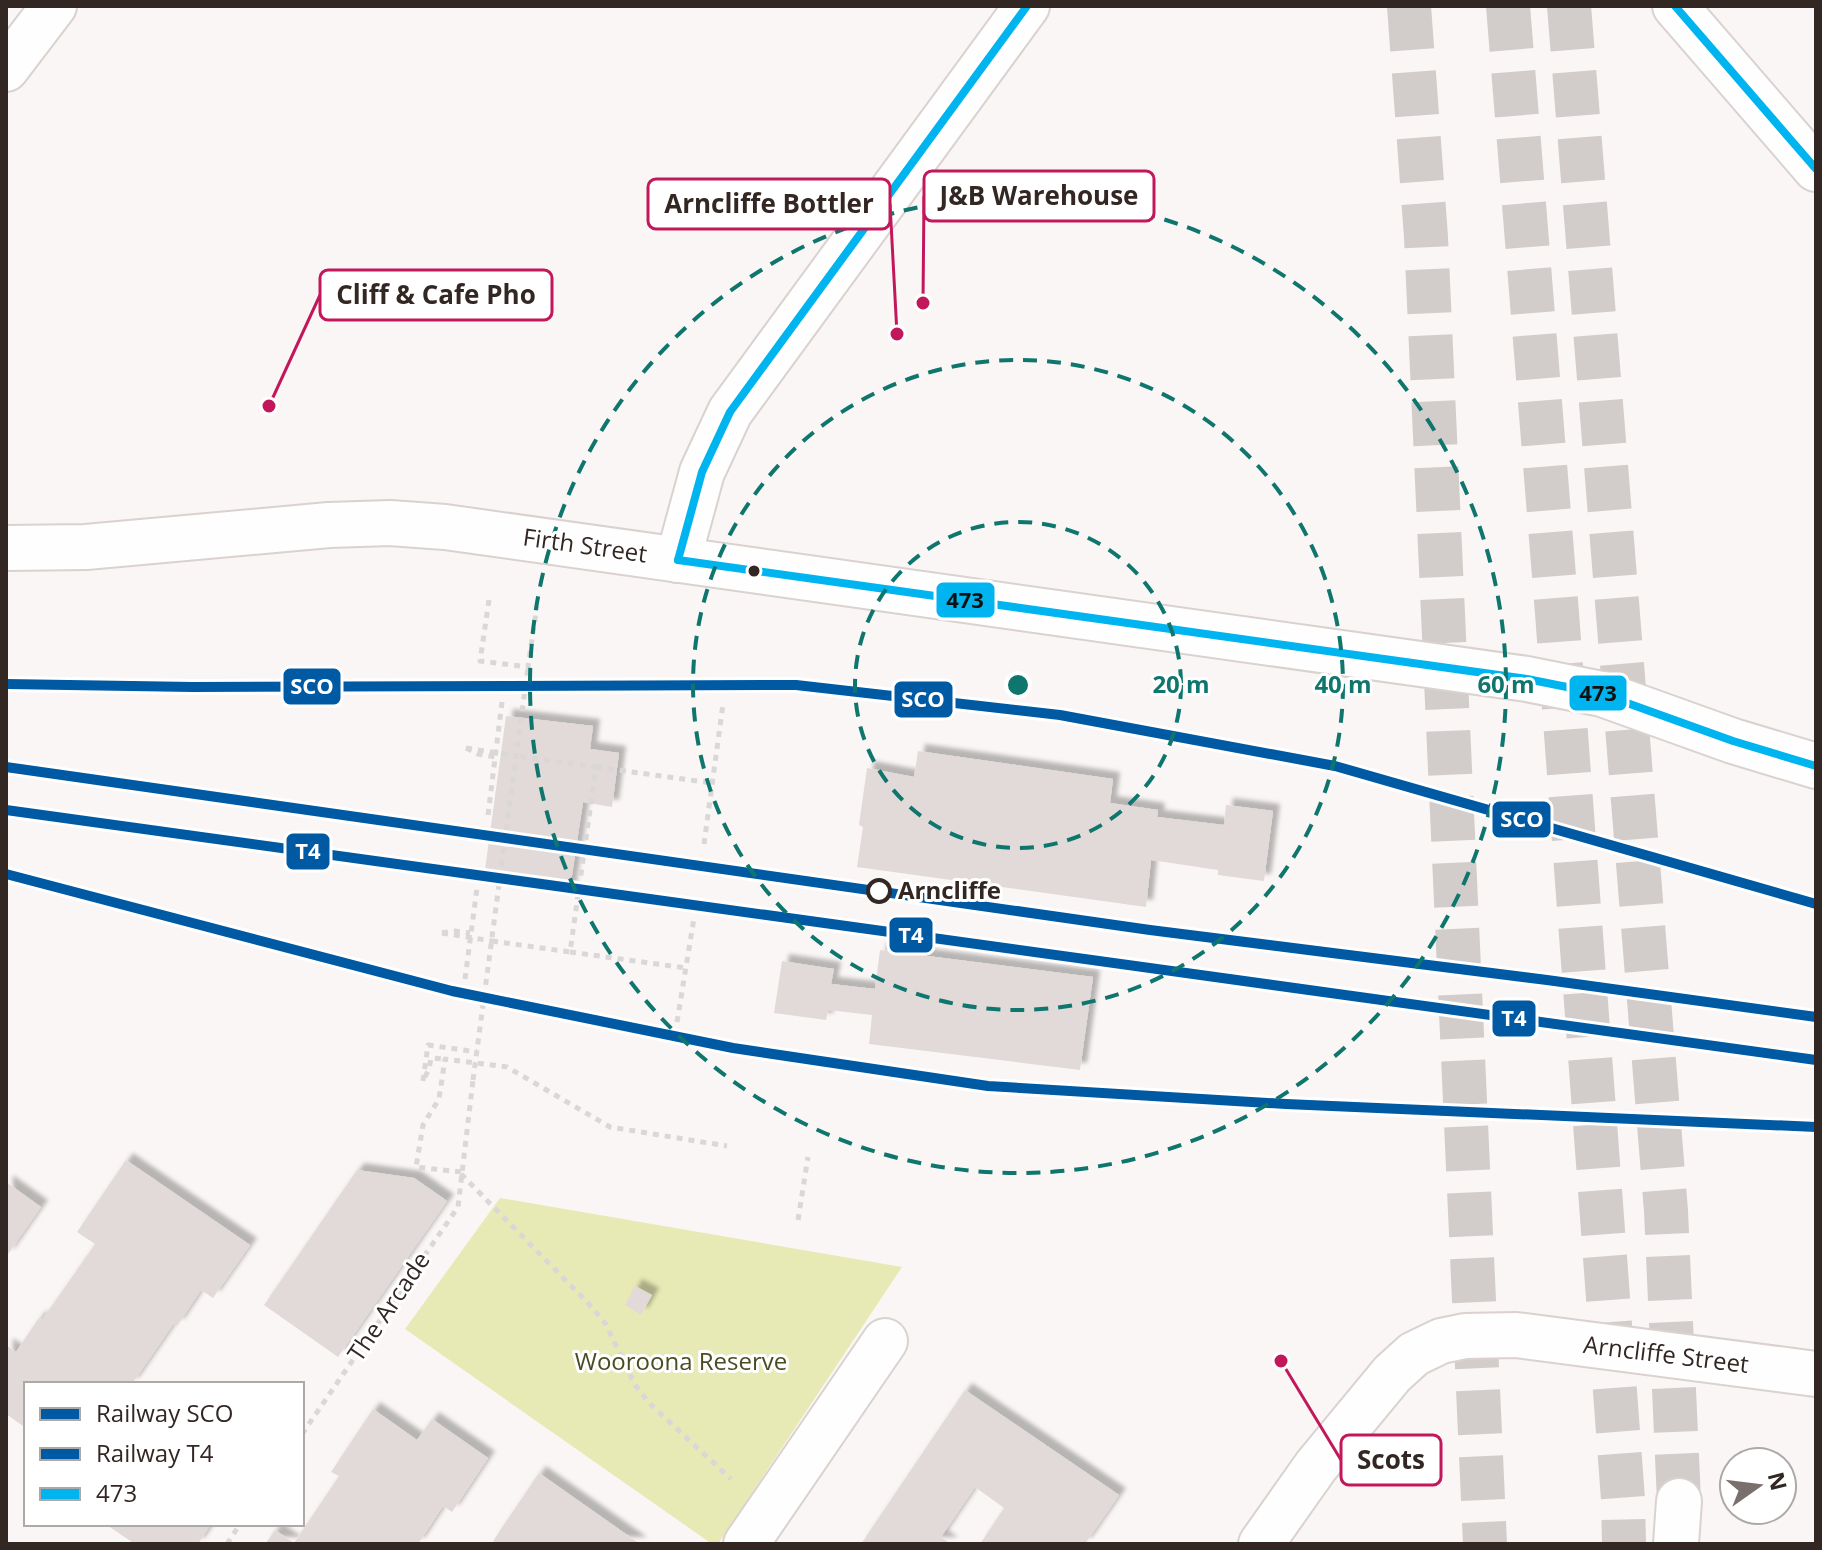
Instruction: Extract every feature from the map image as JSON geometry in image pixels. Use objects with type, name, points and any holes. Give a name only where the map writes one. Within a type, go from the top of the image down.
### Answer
[{"type":"main road","points":[[6,69],[54,6]]},
{"type":"main road","points":[[678,560],[702,472],[730,412],[1027,6]]},
{"type":"main road","points":[[1675,6],[1816,169]]},
{"type":"main road","name":"Firth Street","points":[[6,548],[86,547],[329,525],[390,523],[474,530],[1527,679],[1602,694],[1811,756]]},
{"type":"main road","name":"Arncliffe Street","points":[[1261,1544],[1316,1466],[1392,1374],[1414,1354],[1441,1341],[1489,1334],[1516,1335],[1816,1374]]},
{"type":"main road","points":[[758,1528],[885,1341]]},
{"type":"main road","points":[[1676,1544],[1679,1501]]},
{"type":"path","points":[[489,600],[480,661],[528,667]]},
{"type":"path","name":"The Arcade","points":[[304,1431],[458,1207],[537,606]]},
{"type":"path","points":[[488,815],[502,702]]},
{"type":"path","points":[[704,844],[723,704]]},
{"type":"path","points":[[495,757],[466,748],[712,783]]},
{"type":"path","points":[[570,952],[596,767]]},
{"type":"path","points":[[465,979],[477,888]]},
{"type":"path","points":[[677,1022],[694,918]]},
{"type":"path","points":[[470,933],[442,933],[686,968]]},
{"type":"path","points":[[477,1052],[428,1045],[423,1081],[431,1058],[507,1067],[610,1127],[727,1146]]},
{"type":"path","points":[[445,1059],[439,1099],[423,1125],[416,1167],[461,1173],[588,1303],[605,1323],[635,1385],[758,1528]]},
{"type":"path","points":[[798,1220],[808,1157]]},
{"type":"path","points":[[227,1544],[239,1526]]},
{"type":"green space","name":"Wooroona Reserve","points":[[500,1198],[902,1267],[718,1544],[712,1544],[405,1329]]},
{"type":"building","points":[[506,716],[593,726],[590,749],[619,753],[612,807],[583,802],[569,895],[483,884]]},
{"type":"building","points":[[918,751],[1113,779],[1110,803],[1158,810],[1157,817],[1224,825],[1226,805],[1273,811],[1264,881],[1218,875],[1218,870],[1151,860],[1146,907],[857,867],[867,768],[914,777]]},
{"type":"building","points":[[880,950],[1093,977],[1080,1070],[869,1044],[872,1015],[828,1010],[826,1020],[774,1013],[782,961],[834,969],[831,984],[875,989]]},
{"type":"building","points":[[126,1160],[250,1245],[213,1298],[201,1290],[133,1382],[24,1382],[24,1427],[6,1414],[6,1345],[16,1352],[95,1244],[77,1232]]},
{"type":"building","points":[[357,1170],[414,1178],[447,1201],[338,1357],[264,1305]]},
{"type":"building","points":[[6,1182],[41,1207],[6,1257]]},
{"type":"building","points":[[635,1286],[652,1295],[641,1315],[625,1305]]},
{"type":"building","points":[[965,1390],[1119,1495],[1085,1544],[980,1544],[1004,1508],[975,1487],[941,1537],[951,1544],[861,1544]]},
{"type":"building","points":[[373,1409],[417,1440],[432,1419],[488,1458],[452,1512],[443,1506],[418,1544],[265,1544],[275,1530],[294,1543],[339,1476],[331,1472]]},
{"type":"building","points":[[539,1473],[640,1544],[498,1544],[493,1541]]},
{"type":"building","points":[[108,1526],[210,1526],[198,1544],[135,1544]]},
{"type":"tunnel","points":[[1409,6],[1426,237],[1485,1544]]},
{"type":"tunnel","points":[[1508,6],[1557,613],[1624,1544]]},
{"type":"tunnel","points":[[1569,6],[1666,1211],[1679,1501]]},
{"type":"rail line","name":"SCO","points":[[6,684],[193,687],[796,685],[1060,715],[1335,766],[1816,904]]},
{"type":"rail line","name":"SCO","points":[[6,767],[1150,930],[1816,1017]]},
{"type":"rail line","name":"T4","points":[[6,810],[1816,1060]]},
{"type":"rail line","name":"T4","points":[[6,874],[452,991],[733,1048],[988,1086],[1286,1104],[1816,1127]]},
{"type":"transit line","name":"473","points":[[678,560],[702,472],[730,412],[1027,6]]},
{"type":"transit line","name":"473","points":[[1675,6],[1816,169]]},
{"type":"transit line","name":"473","points":[[678,560],[1527,679],[1602,694],[1733,741],[1816,766]]},
{"type":"place","name":"J&B Warehouse","points":[[923,303]]},
{"type":"place","name":"Arncliffe Bottler","points":[[897,334]]},
{"type":"place","name":"Cliff & Cafe Pho","points":[[269,406]]},
{"type":"place","name":"Arncliffe","points":[[879,891]]},
{"type":"place","name":"Scots","points":[[1281,1361]]}]
